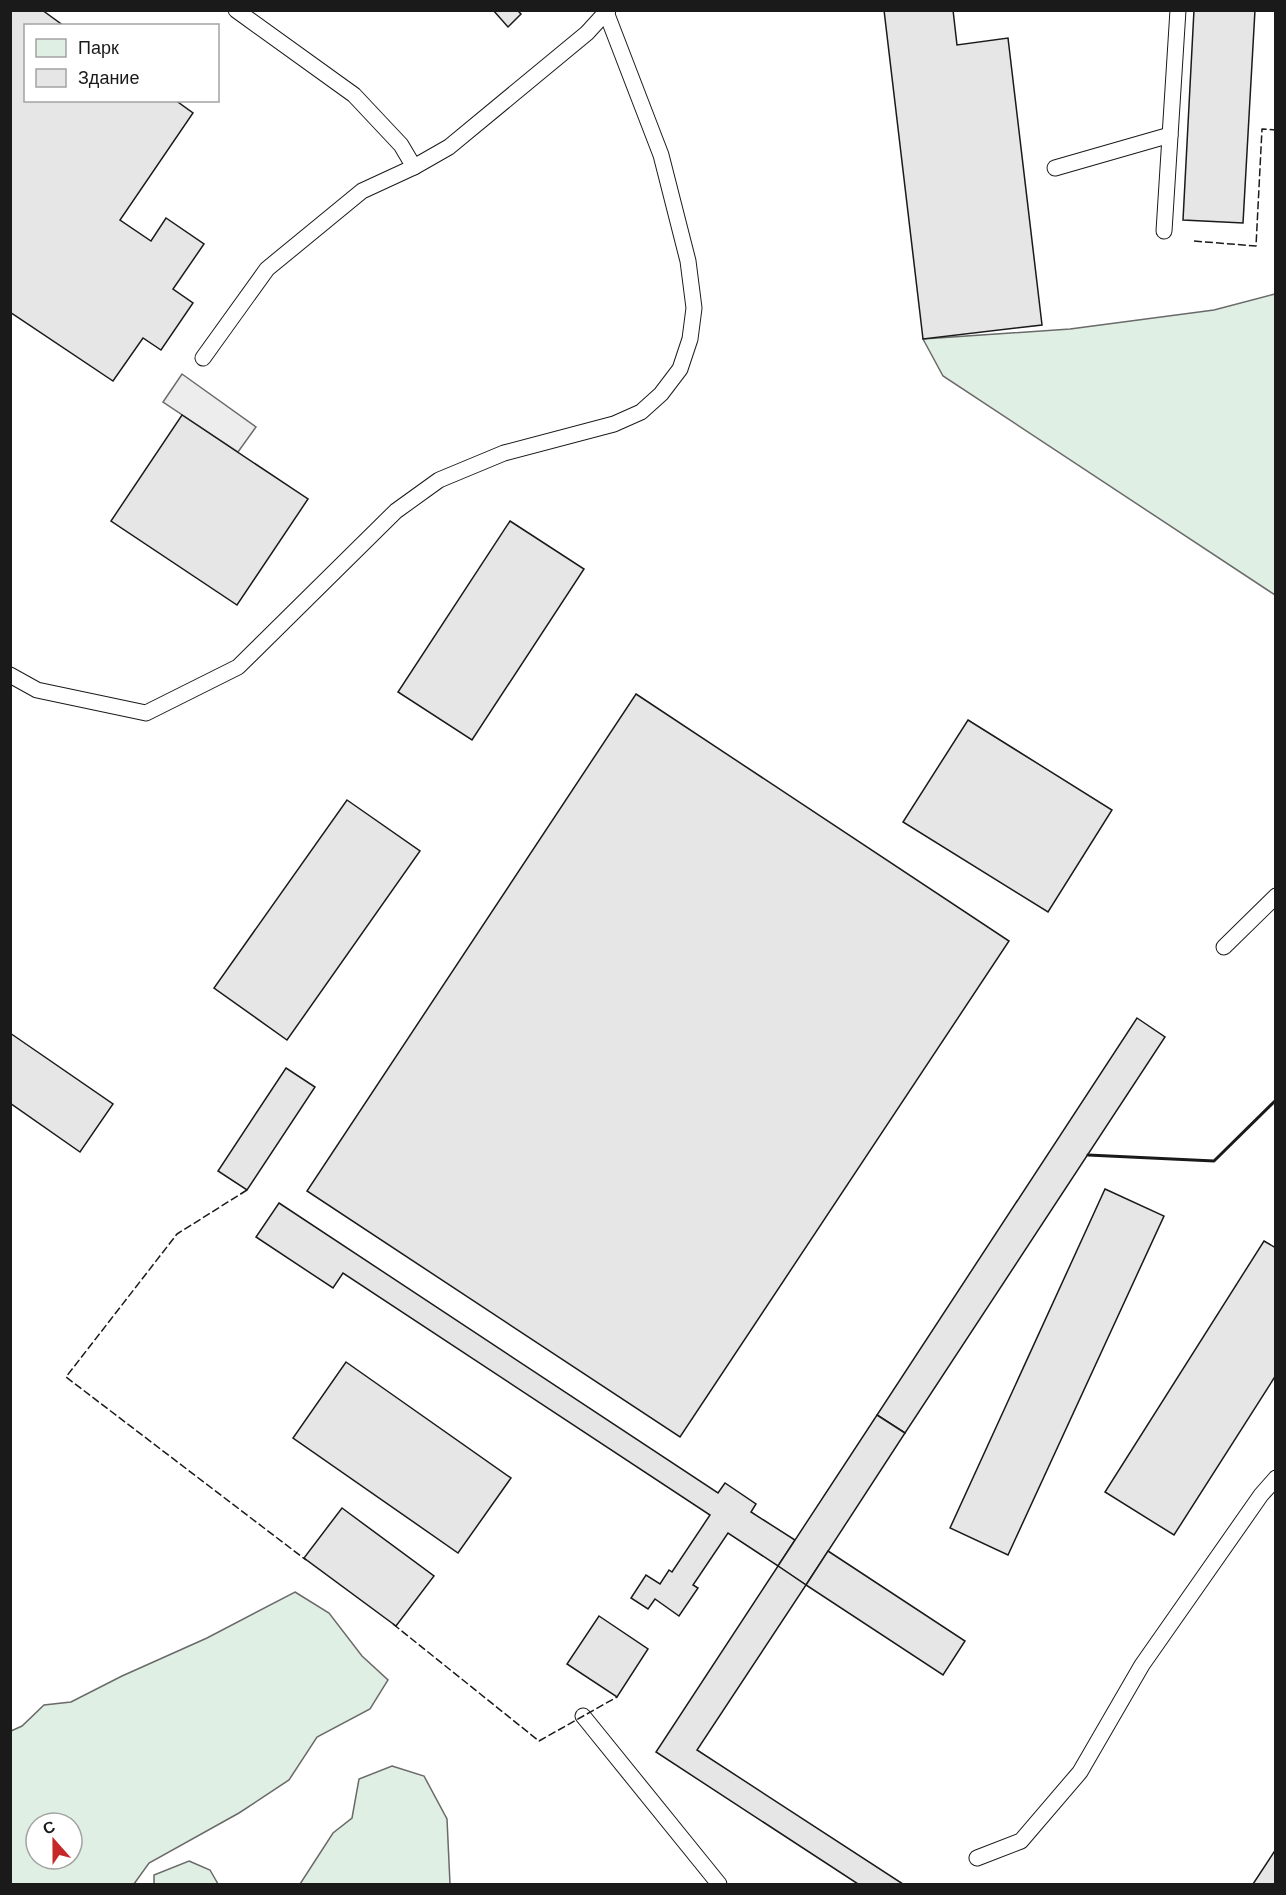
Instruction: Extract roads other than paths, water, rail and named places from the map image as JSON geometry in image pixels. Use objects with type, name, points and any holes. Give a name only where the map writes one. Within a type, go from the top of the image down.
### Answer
[{"type":"lane","points":[[236,10],[354,95],[401,146],[414,167]]},
{"type":"lane","points":[[1164,231],[1178,10]]},
{"type":"lane","points":[[10,675],[37,690],[146,712],[237,667],[396,511],[439,480],[504,453],[614,424],[641,412],[661,394],[680,369],[690,339],[694,308],[688,261],[661,155],[607,11],[587,33],[449,147],[414,167],[362,191],[267,268],[203,358]]},
{"type":"lane","points":[[1055,168],[1170,135]]},
{"type":"lane","points":[[1224,947],[1275,896]]},
{"type":"lane","points":[[976,1858],[1021,1841],[1080,1772],[1142,1665],[1275,1478]]},
{"type":"lane","points":[[583,1716],[718,1884]]}]
